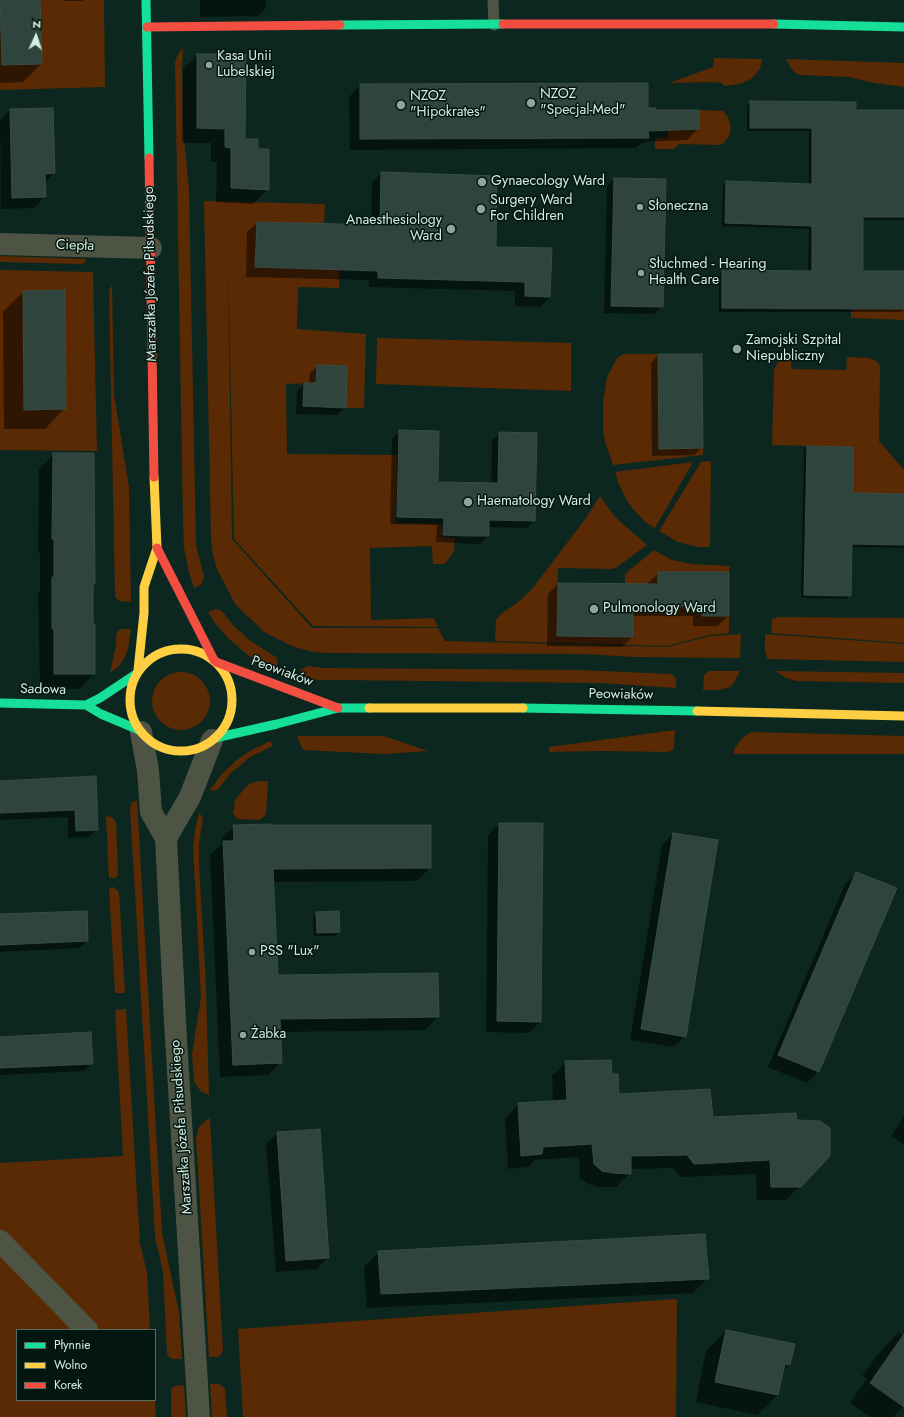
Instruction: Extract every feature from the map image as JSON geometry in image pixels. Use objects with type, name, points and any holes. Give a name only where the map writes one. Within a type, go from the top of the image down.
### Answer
[{"type":"street","name":"Marszałka Józefa Piłsudskiego","points":[[137,672],[143,628],[144,587],[156,548],[146,0]]},
{"type":"street","points":[[147,27],[494,24],[814,24],[904,27]]},
{"type":"street","name":"Ciepła","points":[[0,244],[151,248]]},
{"type":"street","name":"Marszałka Józefa Piłsudskiego","points":[[156,548],[215,661]]},
{"type":"street","points":[[180,648],[192,649],[203,653],[215,661],[224,671],[232,694],[232,706],[229,718],[223,729],[214,739],[202,746],[181,751],[170,750],[149,740],[140,731],[133,719],[130,708],[129,697],[131,685],[137,672],[156,654],[180,648]]},
{"type":"street","name":"Peowiaków","points":[[215,661],[338,708]]},
{"type":"street","name":"Sadowa","points":[[86,705],[110,692],[137,672]]},
{"type":"street","name":"Sadowa","points":[[0,703],[86,705],[101,714],[140,731]]},
{"type":"street","name":"Peowiaków","points":[[214,739],[338,708],[544,708],[904,716]]},
{"type":"street","name":"Marszałka Józefa Piłsudskiego","points":[[140,731],[148,770],[151,812],[166,838],[175,1022],[199,1417]]},
{"type":"street","points":[[166,838],[190,797],[214,739]]},
{"type":"street","points":[[0,1241],[86,1329]]},
{"type":"lane","points":[[493,0],[494,24]]},
{"type":"shaded area","points":[[0,0],[104,0],[105,87],[0,90]]},
{"type":"shaded area","points":[[183,48],[183,130],[189,188],[196,545],[204,577],[201,585],[194,588],[189,573],[184,548],[183,522],[175,62],[179,52]]},
{"type":"shaded area","points":[[714,58],[762,59],[760,69],[756,74],[751,79],[740,84],[725,86],[721,83],[711,82],[669,83],[713,67]]},
{"type":"shaded area","points":[[786,59],[904,63],[904,87],[874,83],[849,77],[800,75],[795,73]]},
{"type":"shaded area","points":[[668,109],[679,110],[680,130],[699,129],[699,110],[723,111],[728,117],[731,127],[729,136],[724,143],[719,145],[679,144],[674,149],[655,149],[655,138],[668,138]]},
{"type":"shaded area","points":[[204,201],[325,204],[324,224],[257,222],[255,267],[339,270],[339,288],[298,287],[297,329],[366,334],[364,408],[346,408],[347,366],[317,365],[316,383],[286,384],[287,454],[397,455],[396,523],[442,524],[442,537],[455,538],[454,551],[445,564],[433,564],[432,546],[370,548],[371,620],[434,618],[438,627],[313,626],[234,539],[228,258],[232,539],[312,628],[438,628],[445,641],[668,647],[710,636],[741,634],[740,658],[634,657],[583,654],[328,653],[313,652],[294,647],[264,632],[235,604],[217,569],[213,555],[211,539]]},
{"type":"shaded area","points":[[0,256],[86,259],[85,263],[82,264],[0,262]]},
{"type":"shaded area","points":[[0,270],[93,272],[97,451],[0,450]]},
{"type":"shaded area","points":[[112,285],[114,394],[129,487],[131,602],[119,601],[115,596],[109,291]]},
{"type":"shaded area","points":[[851,309],[904,309],[904,320],[851,318]]},
{"type":"shaded area","points":[[377,338],[571,343],[571,391],[376,384]]},
{"type":"shaded area","points":[[624,354],[658,354],[703,448],[703,455],[613,465],[605,442],[603,429],[603,401],[607,377],[617,358]]},
{"type":"shaded area","points":[[787,355],[792,355],[791,369],[846,370],[847,357],[869,358],[875,360],[879,364],[879,441],[904,470],[904,494],[853,493],[853,447],[772,445],[774,370],[779,360]]},
{"type":"shaded area","points":[[711,461],[710,547],[698,547],[678,542],[659,531],[701,462]]},
{"type":"shaded area","points":[[693,462],[655,528],[646,523],[633,509],[626,499],[615,472]]},
{"type":"shaded area","points":[[600,496],[614,516],[647,545],[617,567],[611,569],[558,568],[557,636],[633,637],[634,584],[625,584],[625,574],[654,550],[672,560],[692,564],[730,566],[729,572],[659,572],[658,606],[702,606],[703,616],[729,616],[729,633],[709,635],[668,646],[495,641],[496,620],[502,613],[517,603],[532,589],[586,518]]},
{"type":"shaded area","points":[[216,609],[222,611],[232,624],[249,640],[276,657],[278,663],[275,669],[249,656],[229,639],[215,623],[208,612]]},
{"type":"shaded area","points":[[778,617],[904,618],[904,643],[771,633],[772,619]]},
{"type":"shaded area","points":[[120,629],[131,629],[128,649],[124,659],[118,667],[110,673],[116,645],[116,636]]},
{"type":"shaded area","points":[[765,634],[904,644],[904,662],[767,659]]},
{"type":"shaded area","points":[[308,666],[324,668],[579,670],[671,674],[676,679],[676,688],[599,683],[317,680],[299,677],[302,669]]},
{"type":"shaded area","points":[[709,671],[740,671],[730,687],[718,690],[703,690],[704,675]]},
{"type":"shaded area","points":[[775,671],[904,673],[904,683],[796,681],[786,678]]},
{"type":"shaded area","points":[[181,672],[192,674],[205,685],[208,690],[210,701],[208,712],[197,725],[192,728],[181,730],[170,728],[157,717],[154,712],[152,701],[154,690],[165,677],[170,674]]},
{"type":"shaded area","points":[[675,730],[674,748],[668,752],[549,752],[549,747]]},
{"type":"shaded area","points":[[752,732],[904,736],[904,754],[733,754],[742,738]]},
{"type":"shaded area","points":[[297,736],[384,736],[428,751],[384,754],[303,750]]},
{"type":"shaded area","points":[[270,741],[273,746],[250,757],[231,773],[218,789],[215,791],[210,790],[222,774],[237,760],[248,752]]},
{"type":"shaded area","points":[[268,781],[266,814],[261,819],[257,820],[237,819],[233,813],[235,800],[251,783]]},
{"type":"shaded area","points":[[137,800],[162,1233],[179,1312],[182,1359],[172,1359],[167,1353],[163,1272],[155,1237],[130,808],[131,803]]},
{"type":"shaded area","points":[[199,813],[203,817],[199,844],[199,864],[206,986],[209,1095],[202,1092],[194,1081],[192,1054],[201,997],[193,847]]},
{"type":"shaded area","points":[[106,816],[111,817],[116,821],[118,875],[116,878],[109,878]]},
{"type":"shaded area","points":[[114,887],[119,892],[125,993],[115,993],[109,888]]},
{"type":"shaded area","points":[[126,1009],[140,1244],[147,1272],[150,1329],[16,1329],[16,1401],[155,1401],[156,1417],[0,1417],[0,1163],[123,1156],[115,1010]]},
{"type":"shaded area","points":[[210,1118],[223,1351],[218,1357],[209,1357],[196,1138],[199,1127]]},
{"type":"shaded area","points":[[677,1299],[676,1417],[243,1417],[238,1329]]},
{"type":"shaded area","points":[[210,1384],[219,1384],[225,1388],[227,1417],[212,1417]]},
{"type":"shaded area","points":[[184,1385],[186,1417],[171,1417],[171,1389],[174,1386]]},
{"type":"building","points":[[0,0],[40,0],[42,64],[2,65]]},
{"type":"building","points":[[197,54],[246,54],[245,139],[258,139],[258,149],[269,149],[269,190],[231,188],[231,148],[225,147],[225,129],[197,128]]},
{"type":"building","points":[[648,83],[648,108],[656,108],[656,110],[699,110],[699,129],[648,131],[649,138],[360,139],[360,84]]},
{"type":"building","points":[[750,101],[856,102],[856,110],[904,110],[904,217],[863,217],[863,271],[904,271],[904,309],[722,308],[722,270],[812,271],[812,226],[725,223],[726,181],[812,184],[812,128],[750,128]]},
{"type":"building","points":[[53,108],[55,173],[45,174],[46,197],[12,198],[10,109]]},
{"type":"building","points":[[381,172],[497,176],[496,247],[552,248],[550,297],[525,296],[525,282],[378,278],[378,271],[255,267],[257,222],[380,225]]},
{"type":"building","points":[[614,178],[666,179],[663,307],[611,306]]},
{"type":"building","points":[[65,290],[66,409],[24,410],[23,291]]},
{"type":"building","points":[[658,354],[702,354],[703,448],[659,449]]},
{"type":"building","points":[[317,365],[347,366],[346,408],[303,406],[304,383],[316,383]]},
{"type":"building","points":[[399,430],[439,431],[438,482],[498,483],[499,432],[537,433],[535,521],[489,520],[489,536],[468,536],[443,535],[444,518],[397,517]]},
{"type":"building","points":[[807,446],[853,447],[853,493],[904,494],[904,545],[852,544],[851,596],[804,595]]},
{"type":"building","points":[[53,453],[94,453],[95,584],[93,584],[93,624],[95,624],[95,674],[54,674],[54,629],[52,629],[52,577],[54,577],[54,539],[52,539]]},
{"type":"building","points":[[658,572],[729,572],[729,616],[702,616],[702,606],[633,606],[633,637],[557,636],[558,583],[658,584]]},
{"type":"building","points":[[96,776],[98,830],[76,831],[75,810],[0,813],[0,781]]},
{"type":"building","points":[[499,823],[543,823],[541,1022],[497,1021]]},
{"type":"building","points":[[233,825],[431,825],[431,868],[273,869],[278,975],[438,973],[439,1017],[280,1019],[282,1063],[233,1065],[223,841],[234,841]]},
{"type":"building","points":[[673,833],[718,840],[686,1037],[641,1029]]},
{"type":"building","points":[[856,872],[897,888],[819,1072],[778,1055]]},
{"type":"building","points":[[87,911],[88,941],[0,945],[0,914]]},
{"type":"building","points":[[339,911],[340,932],[317,933],[316,912]]},
{"type":"building","points":[[91,1032],[93,1064],[0,1068],[0,1037]]},
{"type":"building","points":[[611,1060],[612,1074],[618,1074],[619,1094],[710,1089],[713,1117],[796,1113],[797,1120],[820,1121],[830,1128],[830,1156],[801,1187],[771,1187],[770,1160],[694,1164],[687,1155],[631,1156],[631,1174],[602,1171],[594,1164],[592,1144],[543,1147],[542,1154],[521,1156],[518,1103],[567,1100],[565,1061]]},
{"type":"building","points":[[320,1129],[329,1258],[286,1261],[277,1132]]},
{"type":"building","points":[[705,1234],[709,1279],[381,1294],[378,1251]]},
{"type":"building","points":[[726,1330],[795,1344],[790,1365],[785,1364],[778,1395],[715,1382]]},
{"type":"building","points":[[904,1334],[904,1407],[870,1383]]},
{"type":"traffic: fast","points":[[146,0],[149,158]]},
{"type":"traffic: fast","points":[[340,25],[503,24]]},
{"type":"traffic: fast","points":[[774,24],[904,27]]},
{"type":"traffic: fast","points":[[0,703],[86,705],[100,698],[136,674]]},
{"type":"traffic: fast","points":[[86,705],[101,714],[139,730]]},
{"type":"traffic: fast","points":[[215,738],[338,708],[369,708]]},
{"type":"traffic: fast","points":[[523,708],[697,711]]},
{"type":"traffic: slow","points":[[138,670],[144,613],[144,587],[157,548],[154,477]]},
{"type":"traffic: slow","points":[[181,649],[201,653],[209,657],[217,664],[224,672],[228,680],[232,700],[228,720],[224,728],[217,736],[209,743],[201,747],[181,751],[161,747],[153,743],[145,736],[138,728],[134,720],[130,700],[134,680],[138,672],[145,664],[153,657],[161,653],[181,649]]},
{"type":"traffic: slow","points":[[369,708],[523,708]]},
{"type":"traffic: slow","points":[[697,711],[904,716]]},
{"type":"traffic: jam","points":[[503,24],[774,24]]},
{"type":"traffic: jam","points":[[147,27],[340,25]]},
{"type":"traffic: jam","points":[[149,158],[154,477]]},
{"type":"traffic: jam","points":[[157,548],[214,660]]},
{"type":"traffic: jam","points":[[216,662],[338,708]]},
{"type":"place","name":"Kasa Unii Lubelskiej","points":[[209,65]]},
{"type":"place","name":"NZOZ \"Specjal-Med\"","points":[[531,103]]},
{"type":"place","name":"NZOZ \"Hipokrates\"","points":[[401,105]]},
{"type":"place","name":"Gynaecology Ward","points":[[482,182]]},
{"type":"place","name":"Słoneczna","points":[[640,207]]},
{"type":"place","name":"Surgery Ward For Children","points":[[481,209]]},
{"type":"place","name":"Anaesthesiology Ward","points":[[451,229]]},
{"type":"place","name":"Słuchmed - Hearing Health Care","points":[[641,273]]},
{"type":"place","name":"Zamojski Szpital Niepubliczny","points":[[737,349]]},
{"type":"place","name":"Haematology Ward","points":[[468,502]]},
{"type":"place","name":"Pulmonology Ward","points":[[594,609]]},
{"type":"place","name":"PSS \"Lux\"","points":[[252,952]]},
{"type":"place","name":"Żabka","points":[[243,1035]]}]
